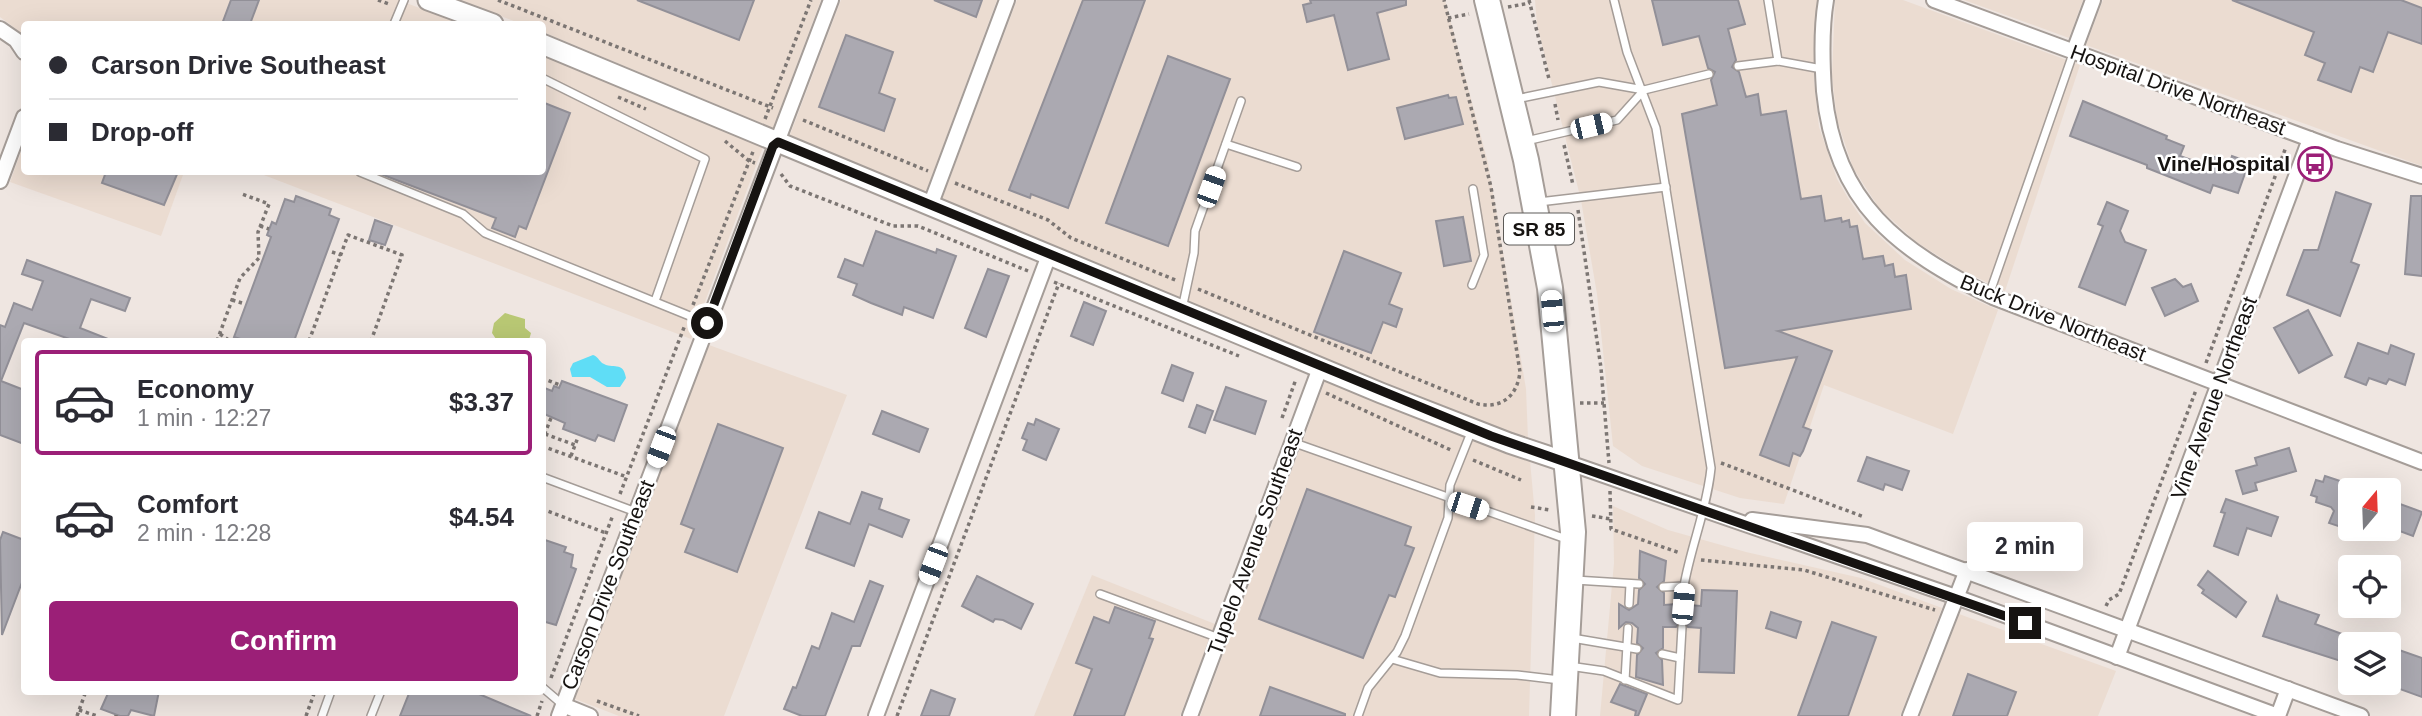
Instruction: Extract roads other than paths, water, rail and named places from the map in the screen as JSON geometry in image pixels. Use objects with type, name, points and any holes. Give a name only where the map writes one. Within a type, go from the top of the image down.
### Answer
[{"type":"highway","name":"SR 85","points":[[1487,0],[1522,142],[1550,288],[1572,541],[1563,716]]},
{"type":"street","points":[[428,0],[485,21]]},
{"type":"street","name":"Carson Drive Southeast","points":[[561,711],[773,146],[769,138],[788,114],[831,0]]},
{"type":"street","points":[[930,206],[1007,0]]},
{"type":"street","name":"Buck Drive Northeast","points":[[1826,0],[1823,69],[1828,123],[1833,143],[1845,173],[1872,215],[1911,251],[1956,279],[1989,295],[2422,462]]},
{"type":"street","name":"Hospital Drive Northeast","points":[[1934,0],[2310,139],[2422,176]]},
{"type":"street","points":[[2074,51],[2093,0]]},
{"type":"street","points":[[0,29],[16,40],[21,48]]},
{"type":"street","points":[[546,45],[1472,429],[1956,597],[2278,716],[2288,689]]},
{"type":"street","points":[[0,181],[21,125]]},
{"type":"street","name":"Vine Avenue Northeast","points":[[2117,657],[2310,139]]},
{"type":"street","points":[[876,716],[1049,255]]},
{"type":"street","name":"Tupelo Avenue Southeast","points":[[1190,716],[1320,368]]},
{"type":"street","points":[[1723,517],[1867,535],[2361,716]]},
{"type":"street","points":[[1910,716],[1967,570]]},
{"type":"street","points":[[561,711],[590,716]]},
{"type":"lane","points":[[398,21],[404,0]]},
{"type":"lane","points":[[1614,0],[1627,52],[1644,90],[1656,128],[1710,460],[1704,511],[1689,557],[1683,604]]},
{"type":"lane","points":[[1768,0],[1778,61]]},
{"type":"lane","points":[[1989,295],[2074,51]]},
{"type":"lane","points":[[1738,66],[1778,61],[1823,69]]},
{"type":"lane","points":[[1511,100],[1599,82],[1644,90],[1709,74]]},
{"type":"lane","points":[[546,80],[705,159],[655,301]]},
{"type":"lane","points":[[1522,142],[1617,120],[1644,90]]},
{"type":"lane","points":[[1182,310],[1195,231],[1241,102]]},
{"type":"lane","points":[[1226,144],[1297,167]]},
{"type":"lane","points":[[367,175],[463,214],[485,233],[707,323]]},
{"type":"lane","points":[[1535,203],[1666,187]]},
{"type":"lane","points":[[1472,285],[1484,255],[1473,189]]},
{"type":"lane","points":[[1358,716],[1368,688],[1392,659],[1405,636],[1448,518],[1450,485],[1472,429]]},
{"type":"lane","points":[[1293,442],[1572,541]]},
{"type":"lane","points":[[546,478],[636,512]]},
{"type":"lane","points":[[1570,579],[1639,584]]},
{"type":"lane","points":[[1629,604],[1630,584]]},
{"type":"lane","points":[[1663,587],[1684,586]]},
{"type":"lane","points":[[1100,594],[1219,638]]},
{"type":"lane","points":[[1392,659],[1440,673],[1517,675],[1604,671],[1678,700],[1682,627]]},
{"type":"lane","points":[[1625,680],[1628,628]]},
{"type":"lane","points":[[1568,638],[1637,649]]},
{"type":"lane","points":[[1662,654],[1681,658]]},
{"type":"lane","points":[[546,689],[561,711]]},
{"type":"lane","points":[[322,716],[330,695]]},
{"type":"lane","points":[[371,716],[379,695]]},
{"type":"water","points":[[593,355],[606,365],[623,369],[626,378],[620,387],[607,387],[590,377],[572,377],[570,369],[573,363]]},
{"type":"place","name":"Vine/Hospital","points":[[2315,164]]}]
